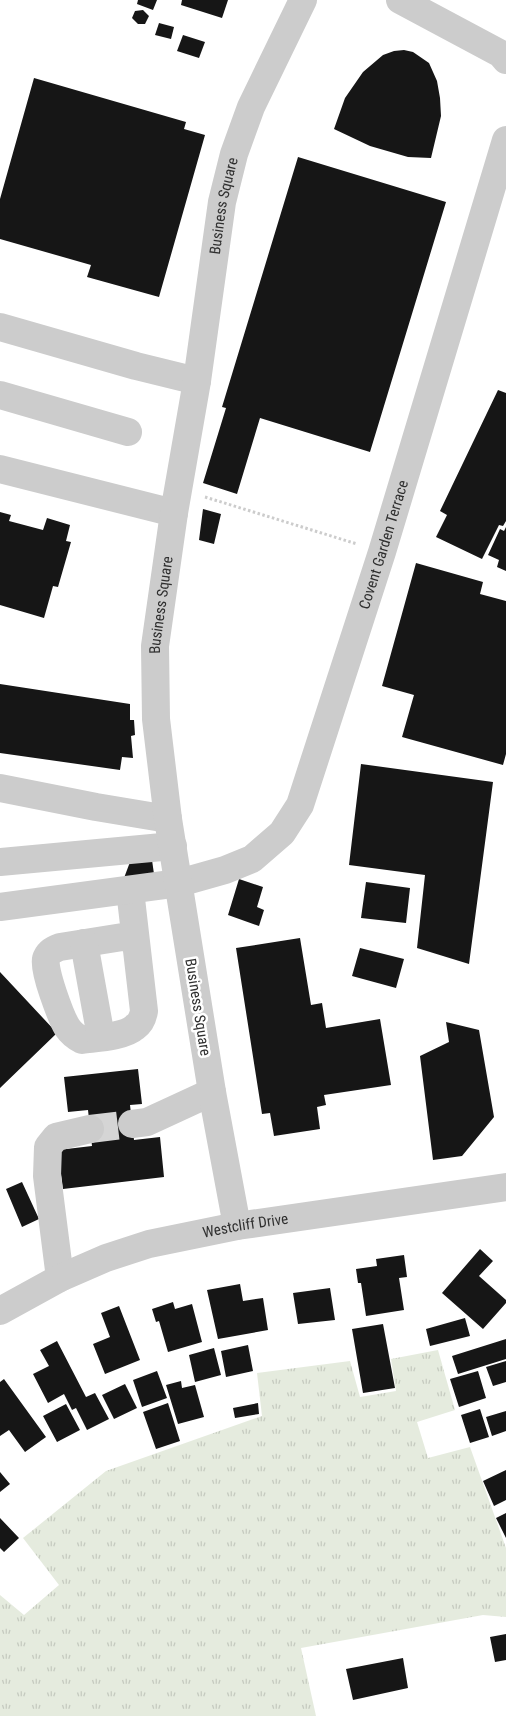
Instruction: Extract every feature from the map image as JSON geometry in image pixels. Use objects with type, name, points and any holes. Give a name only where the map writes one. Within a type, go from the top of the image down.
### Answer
[{"type":"street","name":"Business Square","points":[[237,1226],[212,1092],[168,819],[156,719],[155,646],[176,501],[197,381],[222,202],[234,154],[251,107],[303,0]]},
{"type":"street","points":[[400,0],[501,54],[506,60]]},
{"type":"street","name":"Covent Garden Terrace","points":[[0,907],[179,883],[225,870],[252,859],[282,832],[300,805],[382,552],[506,140]]},
{"type":"street","points":[[0,326],[136,366],[197,381]]},
{"type":"street","points":[[0,395],[128,432]]},
{"type":"street","points":[[0,469],[176,501]]},
{"type":"street","points":[[0,788],[168,819]]},
{"type":"street","points":[[0,862],[173,846]]},
{"type":"street","points":[[130,890],[144,1010],[142,1020],[134,1028],[121,1034],[82,1040],[72,1034],[66,1026],[50,984],[45,966],[46,958],[51,950],[60,947],[135,935]]},
{"type":"street","points":[[84,943],[101,1037]]},
{"type":"street","points":[[132,1124],[147,1122],[212,1092]]},
{"type":"street","points":[[60,1278],[47,1176],[48,1147],[56,1137],[90,1129]]},
{"type":"street","name":"Westcliff Drive","points":[[0,1311],[60,1278],[106,1258],[148,1244],[237,1226],[506,1187]]},
{"type":"path","points":[[176,501],[342,539]]},
{"type":"green space","points":[[438,1350],[455,1410],[417,1422],[428,1458],[470,1447],[506,1548],[506,1617],[483,1615],[301,1648],[316,1716],[0,1716],[0,1595],[24,1615],[59,1585],[23,1538],[106,1471],[262,1416],[257,1373],[350,1361],[360,1397],[396,1391],[391,1359]]},
{"type":"building","points":[[138,0],[157,0],[153,10],[137,4]]},
{"type":"building","points":[[182,0],[228,0],[222,18],[181,5]]},
{"type":"building","points":[[143,10],[149,16],[145,24],[138,24],[132,18],[135,11]]},
{"type":"building","points":[[159,23],[174,27],[171,39],[155,35]]},
{"type":"building","points":[[183,35],[205,42],[199,58],[177,51]]},
{"type":"building","points":[[404,50],[413,52],[429,63],[437,81],[441,116],[431,158],[408,157],[370,146],[334,129],[345,98],[363,72],[383,55]]},
{"type":"building","points":[[34,78],[186,122],[184,129],[205,135],[159,297],[87,277],[91,265],[0,239],[0,199]]},
{"type":"building","points":[[298,157],[446,202],[370,452],[260,418],[237,494],[203,483],[226,408],[222,407]]},
{"type":"building","points":[[498,390],[506,393],[506,521],[503,526],[499,525],[482,559],[436,537],[447,515],[440,511]]},
{"type":"building","points":[[203,509],[221,514],[214,544],[199,540]]},
{"type":"building","points":[[0,512],[11,515],[9,521],[43,530],[47,518],[70,525],[66,541],[71,542],[58,587],[53,586],[44,618],[0,605]]},
{"type":"building","points":[[506,527],[506,571],[497,567],[499,560],[488,555],[500,529],[504,531]]},
{"type":"building","points":[[416,563],[483,582],[480,594],[506,601],[506,754],[503,765],[402,737],[414,695],[382,686]]},
{"type":"building","points":[[0,684],[130,704],[130,720],[134,720],[135,735],[131,736],[133,758],[122,757],[120,770],[0,753]]},
{"type":"building","points":[[361,764],[493,782],[469,964],[417,948],[425,875],[349,865]]},
{"type":"building","points":[[152,860],[154,874],[124,878],[130,862]]},
{"type":"building","points":[[239,879],[263,887],[257,907],[264,910],[259,926],[228,915]]},
{"type":"building","points":[[366,882],[410,888],[406,923],[361,918]]},
{"type":"building","points":[[300,938],[311,1005],[322,1003],[326,1028],[380,1019],[391,1085],[324,1095],[326,1105],[317,1107],[320,1129],[274,1136],[270,1113],[262,1114],[236,948]]},
{"type":"building","points":[[360,948],[404,959],[396,988],[352,976]]},
{"type":"building","points":[[0,972],[57,1033],[0,1088]]},
{"type":"building","points":[[446,1022],[479,1030],[494,1117],[462,1156],[433,1160],[420,1056],[449,1042]]},
{"type":"building","points":[[138,1069],[142,1104],[130,1105],[134,1140],[160,1137],[164,1177],[63,1189],[58,1150],[92,1146],[88,1110],[68,1112],[64,1077]]},
{"type":"building","points":[[22,1182],[39,1219],[22,1227],[6,1189]]},
{"type":"building","points":[[480,1249],[493,1261],[479,1276],[506,1300],[506,1303],[483,1329],[442,1293]]},
{"type":"building","points":[[404,1255],[407,1277],[399,1278],[404,1310],[366,1316],[361,1283],[358,1283],[356,1269],[377,1266],[376,1259]]},
{"type":"building","points":[[240,1284],[243,1301],[263,1298],[268,1330],[218,1339],[207,1290]]},
{"type":"building","points":[[330,1288],[335,1320],[298,1324],[293,1293]]},
{"type":"building","points":[[173,1302],[175,1309],[192,1304],[202,1342],[168,1352],[159,1321],[156,1322],[152,1309]]},
{"type":"building","points":[[119,1306],[140,1360],[105,1374],[93,1344],[110,1337],[101,1313]]},
{"type":"building","points":[[465,1318],[470,1336],[430,1346],[426,1329]]},
{"type":"building","points":[[383,1324],[395,1388],[363,1393],[352,1329]]},
{"type":"building","points":[[506,1339],[506,1359],[458,1374],[452,1356]]},
{"type":"building","points":[[57,1341],[86,1397],[95,1393],[109,1419],[87,1430],[76,1408],[72,1410],[64,1394],[48,1403],[33,1374],[49,1366],[40,1350]]},
{"type":"building","points":[[248,1345],[253,1371],[226,1377],[221,1351]]},
{"type":"building","points":[[214,1348],[221,1375],[195,1382],[189,1355]]},
{"type":"building","points":[[506,1361],[506,1382],[493,1386],[486,1367]]},
{"type":"building","points":[[157,1371],[167,1398],[142,1407],[133,1380]]},
{"type":"building","points":[[478,1371],[486,1398],[459,1407],[450,1379]]},
{"type":"building","points":[[4,1379],[46,1437],[25,1452],[9,1430],[0,1436],[0,1382]]},
{"type":"building","points":[[181,1381],[182,1388],[195,1385],[204,1417],[178,1424],[166,1385]]},
{"type":"building","points":[[125,1384],[137,1408],[114,1419],[102,1395]]},
{"type":"building","points":[[168,1403],[180,1441],[156,1449],[143,1412]]},
{"type":"building","points":[[258,1403],[259,1414],[235,1418],[233,1408]]},
{"type":"building","points":[[66,1404],[80,1430],[57,1442],[43,1416]]},
{"type":"building","points":[[480,1409],[489,1437],[470,1443],[461,1415]]},
{"type":"building","points":[[506,1411],[506,1431],[492,1436],[486,1417]]},
{"type":"building","points":[[506,1470],[506,1500],[494,1506],[483,1481]]},
{"type":"building","points":[[0,1472],[10,1484],[0,1492]]},
{"type":"building","points":[[506,1513],[506,1538],[496,1518]]},
{"type":"building","points":[[0,1518],[19,1538],[4,1552],[0,1548]]},
{"type":"building","points":[[506,1634],[506,1660],[495,1662],[490,1637]]},
{"type":"building","points":[[403,1658],[408,1688],[353,1700],[346,1669]]},
{"type":"tunnel","points":[[90,1129],[132,1124]]}]
